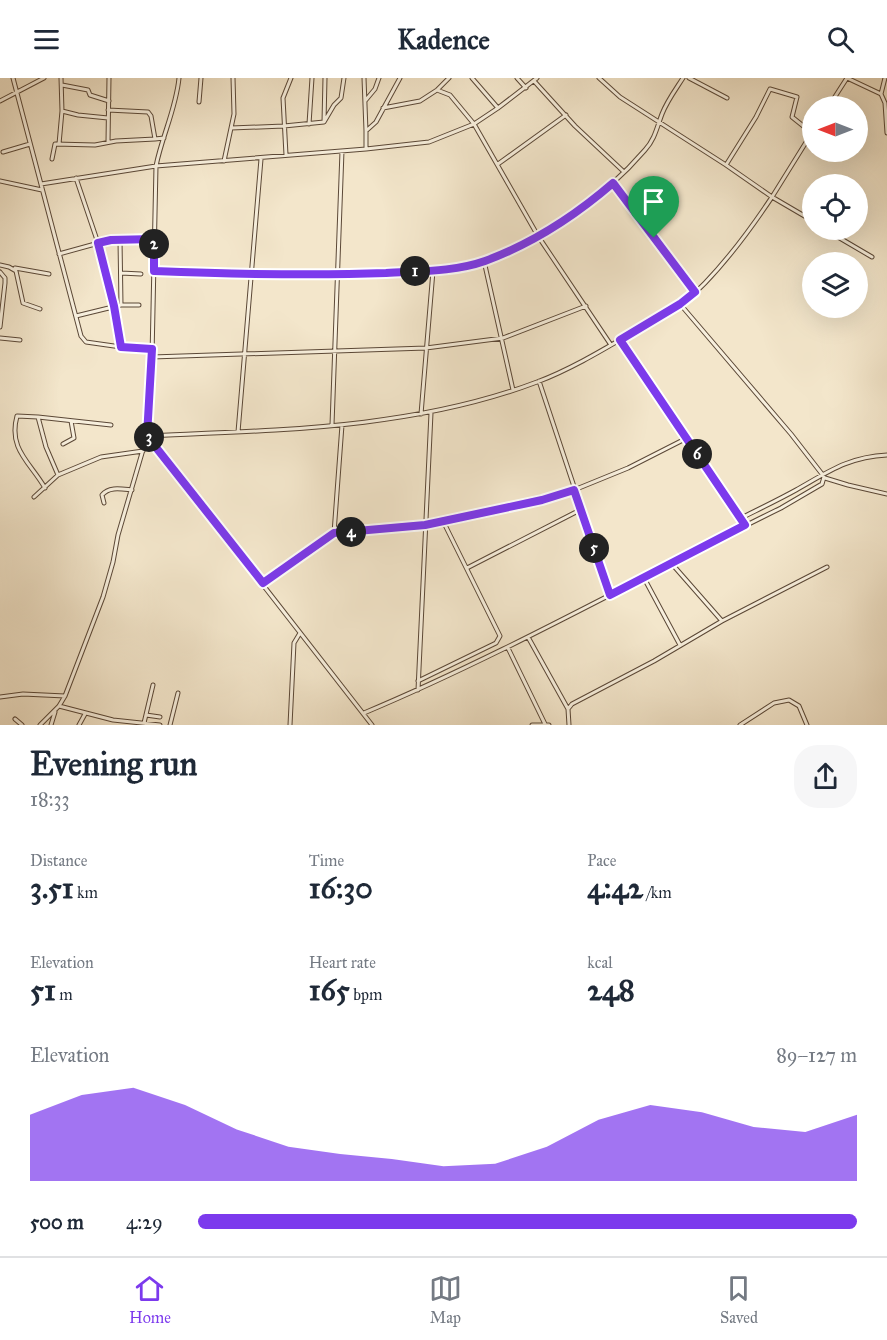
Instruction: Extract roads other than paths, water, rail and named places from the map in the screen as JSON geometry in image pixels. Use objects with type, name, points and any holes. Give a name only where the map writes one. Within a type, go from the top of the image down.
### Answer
[{"type":"street","points":[[13,78],[81,336],[86,342],[152,349]]},
{"type":"street","points":[[0,101],[44,78]]},
{"type":"street","points":[[59,144],[62,78]]},
{"type":"street","points":[[108,142],[109,78]]},
{"type":"street","points":[[40,725],[55,712],[65,696],[104,597],[118,535],[147,436],[152,357],[156,166],[176,100],[179,78]]},
{"type":"street","points":[[199,102],[201,78]]},
{"type":"street","points":[[224,161],[234,105],[233,78]]},
{"type":"street","points":[[286,156],[283,98],[291,78]]},
{"type":"street","points":[[309,124],[312,78]]},
{"type":"street","points":[[324,122],[325,78]]},
{"type":"street","points":[[324,122],[334,105],[342,98],[344,78]]},
{"type":"street","points":[[364,78],[366,149]]},
{"type":"street","points":[[365,101],[375,89],[379,78]]},
{"type":"street","points":[[366,131],[376,122],[400,78]]},
{"type":"street","points":[[383,108],[412,104],[427,97],[450,78]]},
{"type":"street","points":[[472,78],[498,108]]},
{"type":"street","points":[[517,78],[526,88]]},
{"type":"street","points":[[599,78],[620,97],[802,215]]},
{"type":"street","points":[[154,271],[250,275],[337,275],[432,271],[484,261],[538,236],[583,207],[613,183],[646,150],[657,133],[664,109],[683,78]]},
{"type":"street","points":[[689,78],[727,98]]},
{"type":"street","points":[[835,96],[847,78],[881,94],[885,102],[887,134]]},
{"type":"street","points":[[881,94],[885,78]]},
{"type":"street","points":[[41,184],[156,166],[261,159],[429,142],[474,124],[526,88],[535,79],[575,126],[623,171]]},
{"type":"street","points":[[62,85],[88,90],[90,95],[108,101]]},
{"type":"street","points":[[726,165],[756,117],[770,89],[797,97],[792,117],[802,124]]},
{"type":"street","points":[[437,90],[450,95],[474,124],[538,236],[612,345]]},
{"type":"street","points":[[108,110],[148,112],[151,116],[155,139]]},
{"type":"street","points":[[62,111],[108,118]]},
{"type":"street","points":[[498,164],[566,115]]},
{"type":"street","points":[[231,128],[324,122]]},
{"type":"street","points":[[52,159],[54,145],[59,144],[94,145],[164,138]]},
{"type":"street","points":[[3,152],[30,144]]},
{"type":"street","points":[[147,436],[332,426],[431,413],[539,381],[612,345],[680,304],[705,284],[748,233],[802,148]]},
{"type":"street","points":[[332,426],[342,151]]},
{"type":"street","points":[[238,432],[261,159]]},
{"type":"street","points":[[76,178],[98,243],[114,306],[121,347]]},
{"type":"street","points":[[0,181],[43,190]]},
{"type":"street","points":[[613,183],[695,292]]},
{"type":"street","points":[[59,254],[98,243],[154,239]]},
{"type":"street","points":[[120,240],[121,305]]},
{"type":"street","points":[[843,240],[872,257]]},
{"type":"street","points":[[484,261],[513,390]]},
{"type":"street","points":[[0,266],[49,274]]},
{"type":"street","points":[[13,268],[18,274],[23,303],[40,309]]},
{"type":"street","points":[[421,414],[432,271]]},
{"type":"street","points":[[0,272],[5,278],[0,327]]},
{"type":"street","points":[[121,273],[141,274]]},
{"type":"street","points":[[680,304],[791,434],[823,476],[848,485],[887,494]]},
{"type":"street","points":[[76,316],[114,306],[139,305]]},
{"type":"street","points":[[152,357],[426,348],[502,338],[586,306]]},
{"type":"street","points":[[0,338],[20,340]]},
{"type":"street","points":[[620,340],[745,525]]},
{"type":"street","points":[[539,381],[610,595]]},
{"type":"street","points":[[418,691],[431,413]]},
{"type":"street","points":[[45,488],[22,456],[15,440],[17,416],[111,426]]},
{"type":"street","points":[[38,417],[58,475]]},
{"type":"street","points":[[63,444],[74,438],[71,421]]},
{"type":"street","points":[[334,533],[342,425]]},
{"type":"street","points":[[147,436],[372,725]]},
{"type":"street","points":[[263,583],[334,533],[425,525],[530,503],[574,490],[628,468],[687,438]]},
{"type":"street","points":[[34,497],[58,475],[101,458],[143,451]]},
{"type":"street","points":[[741,518],[854,460],[887,455]]},
{"type":"street","points":[[364,713],[418,691],[507,648],[781,508],[820,486],[823,476]]},
{"type":"street","points":[[104,503],[102,495],[104,491],[117,488],[132,490]]},
{"type":"street","points":[[777,501],[781,508]]},
{"type":"street","points":[[467,568],[581,510]]},
{"type":"street","points":[[418,681],[499,640],[499,631],[442,521]]},
{"type":"street","points":[[672,564],[722,621]]},
{"type":"street","points":[[568,709],[572,704],[654,661],[722,621],[827,567]]},
{"type":"street","points":[[644,578],[680,645]]},
{"type":"street","points":[[290,725],[294,644],[301,632]]},
{"type":"street","points":[[528,637],[568,709],[569,725]]},
{"type":"street","points":[[507,648],[547,724],[532,725]]},
{"type":"street","points":[[144,723],[153,685]]},
{"type":"street","points":[[170,725],[178,693]]},
{"type":"street","points":[[0,697],[23,694],[65,696]]},
{"type":"street","points":[[740,725],[774,704],[789,700],[800,706],[807,725]]},
{"type":"street","points":[[59,706],[85,714],[160,725]]},
{"type":"street","points":[[51,725],[55,712]]},
{"type":"street","points":[[79,725],[85,714]]},
{"type":"street","points":[[146,715],[160,717]]},
{"type":"street","points":[[15,718],[22,725]]}]
